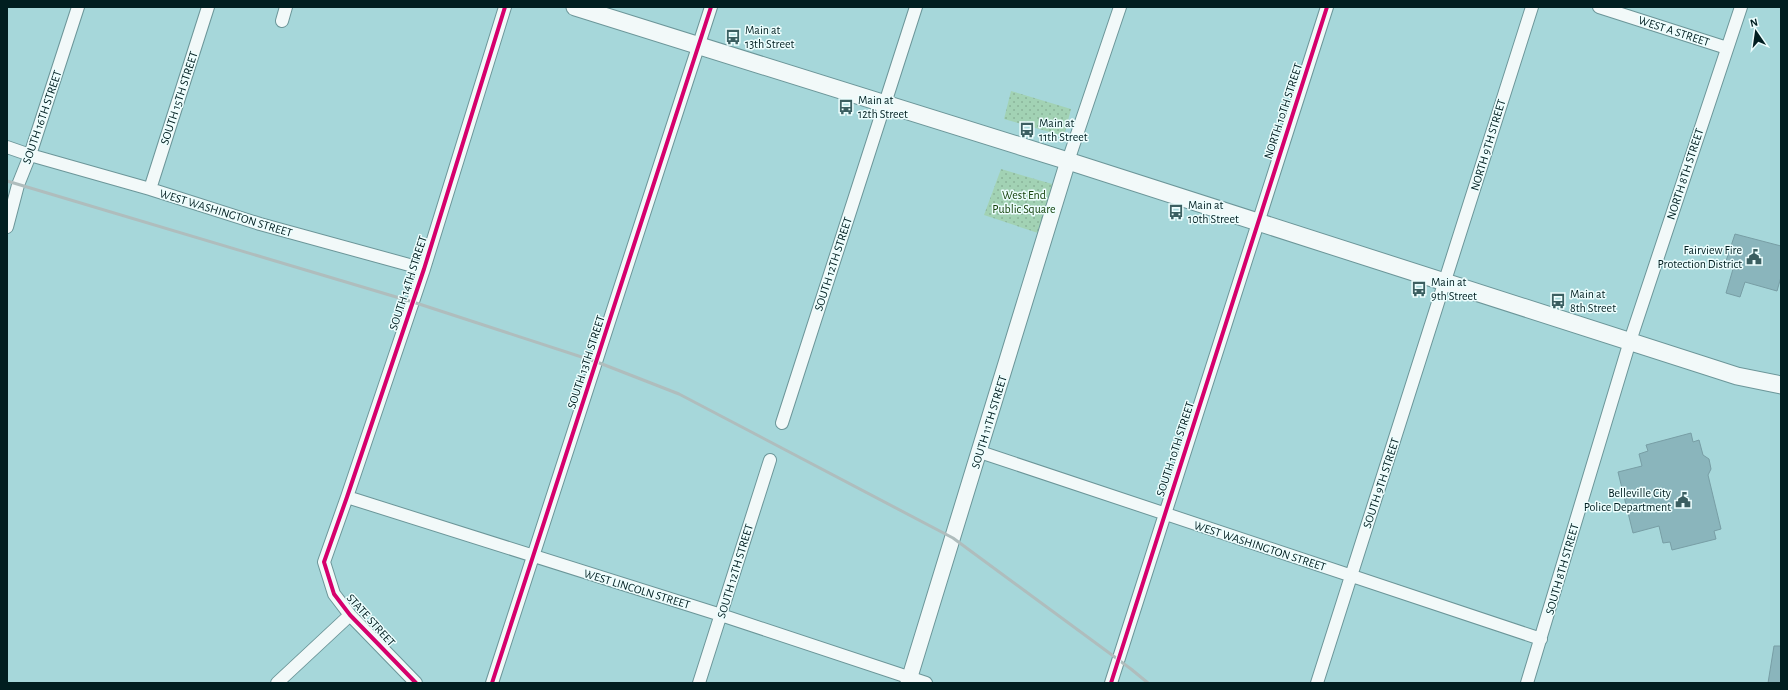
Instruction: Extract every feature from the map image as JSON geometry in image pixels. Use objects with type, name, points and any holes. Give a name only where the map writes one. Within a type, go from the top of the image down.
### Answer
[{"type":"main road","points":[[575,7],[698,47],[1068,161],[1738,376],[1781,385]]},
{"type":"street","name":"SOUTH 16TH STREET","points":[[7,227],[18,185],[30,155],[78,7]]},
{"type":"street","name":"SOUTH 15TH STREET","points":[[150,190],[208,7]]},
{"type":"street","points":[[282,20],[286,7]]},
{"type":"street","name":"SOUTH 14TH STREET","points":[[324,562],[424,269],[505,7]]},
{"type":"street","name":"SOUTH 13TH STREET","points":[[492,683],[711,7]]},
{"type":"street","name":"SOUTH 12TH STREET","points":[[782,423],[916,7]]},
{"type":"street","points":[[1068,161],[1120,7]]},
{"type":"street","name":"NORTH 10TH STREET","points":[[1257,222],[1327,7]]},
{"type":"street","name":"NORTH 9TH STREET","points":[[1445,282],[1532,7]]},
{"type":"street","name":"WEST A STREET","points":[[1599,7],[1727,48]]},
{"type":"street","name":"NORTH 8TH STREET","points":[[1630,341],[1741,7]]},
{"type":"street","name":"WEST WASHINGTON STREET","points":[[7,147],[260,224],[424,269]]},
{"type":"street","name":"SOUTH 11TH STREET","points":[[909,680],[1068,161]]},
{"type":"street","name":"SOUTH 10TH STREET","points":[[1111,683],[1257,222]]},
{"type":"street","name":"SOUTH 9TH STREET","points":[[1317,683],[1445,282]]},
{"type":"street","name":"SOUTH 8TH STREET","points":[[1528,683],[1630,341]]},
{"type":"street","name":"WEST WASHINGTON STREET","points":[[980,452],[1541,639]]},
{"type":"street","name":"SOUTH 12TH STREET","points":[[699,683],[770,460]]},
{"type":"street","name":"WEST LINCOLN STREET","points":[[347,497],[721,615],[909,680],[926,683]]},
{"type":"street","name":"STATE STREET","points":[[324,562],[334,594],[350,615],[416,683]]},
{"type":"street","points":[[278,683],[350,615]]},
{"type":"green space","points":[[1011,91],[1071,109],[1064,136],[1004,119]]},
{"type":"green space","name":"West End Public Square","points":[[1001,169],[1059,186],[1038,233],[984,215]]},
{"type":"building","name":"Fairview Fire Protection District","points":[[1735,234],[1781,246],[1781,277],[1777,291],[1745,282],[1740,297],[1726,293],[1733,269],[1724,267]]},
{"type":"building","points":[[1691,433],[1693,442],[1699,440],[1703,455],[1709,459],[1711,469],[1708,475],[1721,529],[1714,531],[1716,539],[1672,550],[1670,542],[1663,543],[1659,526],[1633,533],[1618,472],[1642,466],[1639,454],[1648,451],[1646,445]]},
{"type":"building","points":[[1774,646],[1781,646],[1781,683],[1768,683]]},
{"type":"railway","points":[[7,181],[413,302],[597,362],[679,394],[953,538],[1148,683]]},
{"type":"cycle path","points":[[416,683],[350,615],[334,594],[324,562],[424,269],[505,7]]},
{"type":"cycle path","points":[[492,683],[711,7]]},
{"type":"cycle path","points":[[1111,683],[1327,7]]},
{"type":"place","name":"Main at 13th Street","points":[[733,37]]},
{"type":"place","name":"Main at 12th Street","points":[[846,107]]},
{"type":"place","name":"Main at 11th Street","points":[[1027,130]]},
{"type":"place","name":"Main at 10th Street","points":[[1176,212]]},
{"type":"place","name":"Fairview Fire Protection District","points":[[1754,257]]},
{"type":"place","name":"Main at 9th Street","points":[[1419,289]]},
{"type":"place","name":"Main at 8th Street","points":[[1558,301]]},
{"type":"place","name":"Belleville City Police Department","points":[[1683,500]]}]
